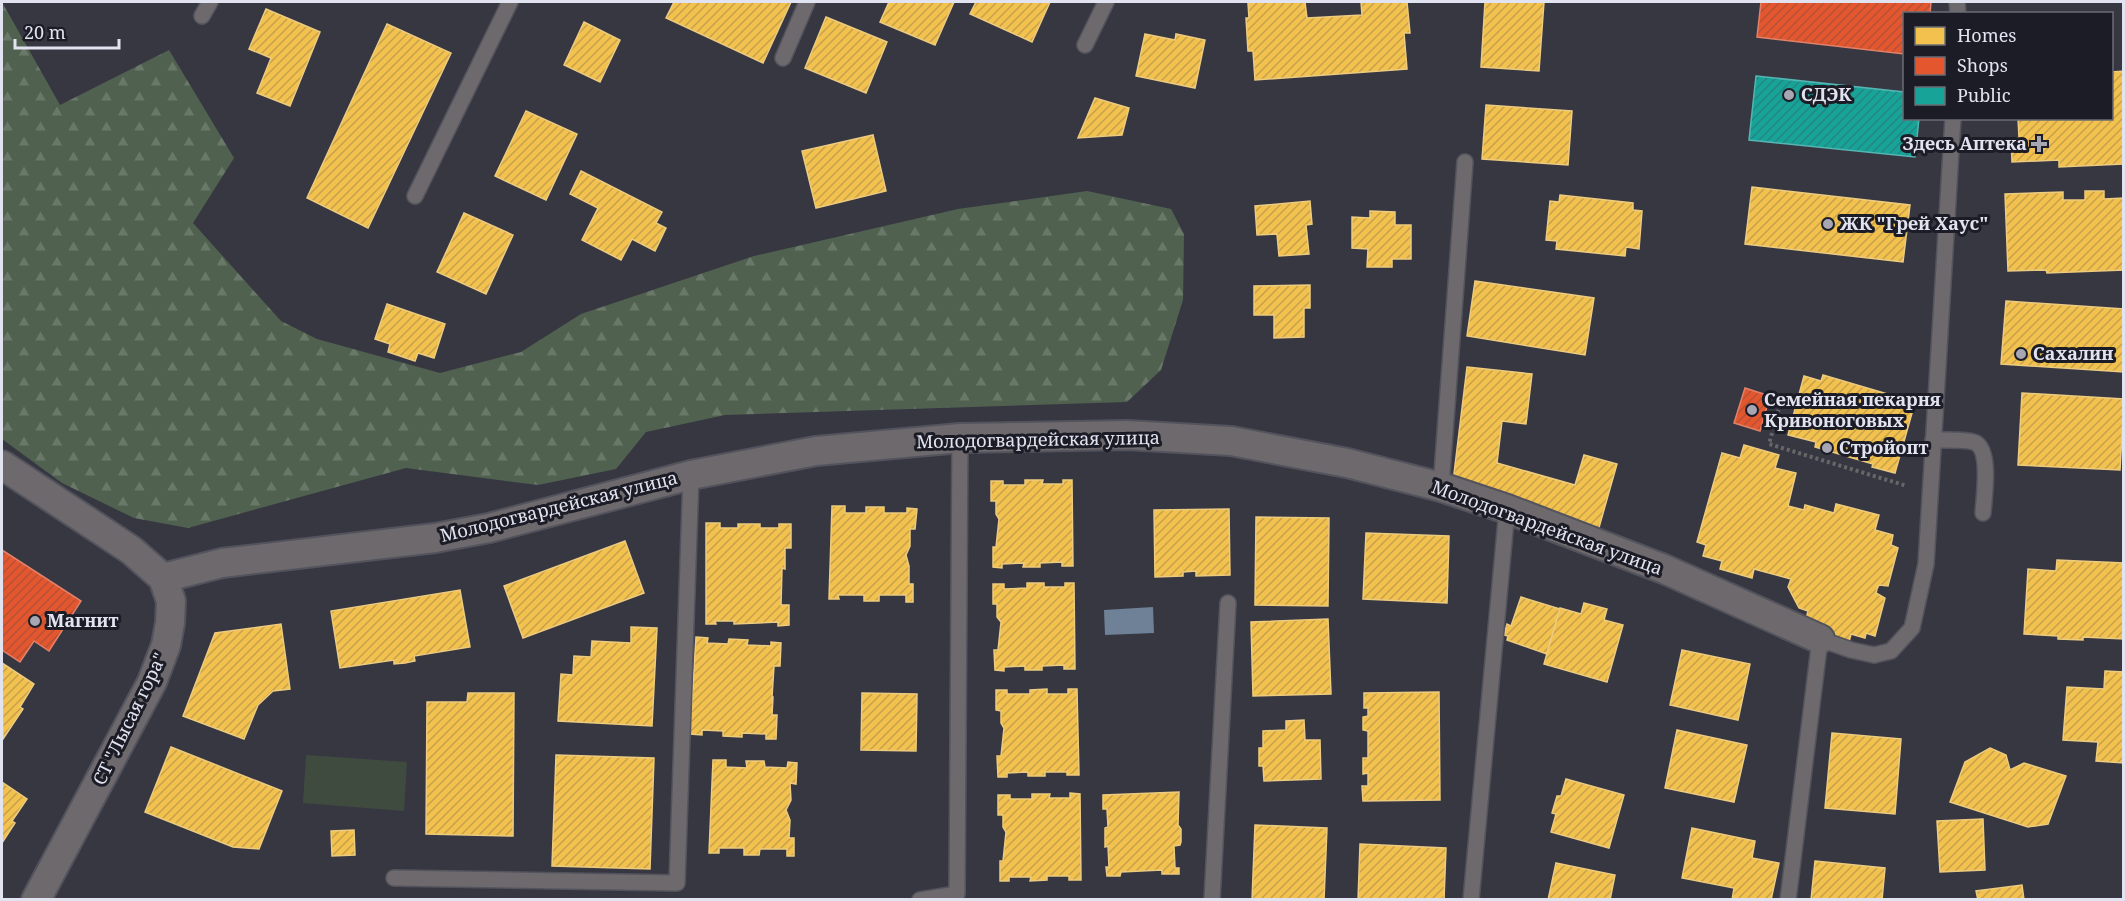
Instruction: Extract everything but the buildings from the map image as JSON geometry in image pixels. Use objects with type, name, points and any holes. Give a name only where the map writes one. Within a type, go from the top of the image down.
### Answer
[{"type":"street","name":"Молодогвардейская улица","points":[[163,578],[222,563],[435,538],[489,528],[691,475],[816,451],[960,438],[1126,435],[1231,441],[1347,463],[1441,487],[1507,509],[1664,569],[1820,639]]},
{"type":"street","points":[[2,465],[131,550],[163,578]]},
{"type":"street","name":"СТ \"Лысая гора\"","points":[[36,900],[152,682],[166,645],[170,623],[171,601],[163,578]]},
{"type":"lane","points":[[202,16],[210,2]]},
{"type":"lane","points":[[415,195],[510,2]]},
{"type":"lane","points":[[783,58],[807,2]]},
{"type":"lane","points":[[1085,45],[1106,2]]},
{"type":"lane","points":[[1788,900],[1820,639],[1874,655],[1891,651],[1912,628],[1926,564],[1953,120]]},
{"type":"lane","points":[[1441,487],[1465,162]]},
{"type":"lane","points":[[920,900],[957,894],[960,438]]},
{"type":"lane","points":[[1933,440],[1975,442],[1983,450],[1985,459],[1983,513]]},
{"type":"lane","points":[[394,878],[677,884],[691,475]]},
{"type":"lane","points":[[1471,900],[1507,509]]},
{"type":"lane","points":[[1212,900],[1228,603]]},
{"type":"path","points":[[1780,404],[1769,444],[1930,493]]},
{"type":"green space","points":[[2,2],[60,105],[169,50],[234,158],[193,223],[281,321],[317,339],[440,373],[521,352],[581,314],[754,256],[958,209],[1087,191],[1171,209],[1184,234],[1183,300],[1161,370],[1127,402],[725,415],[646,432],[616,469],[538,485],[406,468],[188,528],[134,518],[62,483],[2,439]]},
{"type":"green space","points":[[306,755],[407,762],[404,811],[303,803]]},
{"type":"water","points":[[1153,607],[1154,633],[1105,635],[1104,610]]},
{"type":"place","name":"СДЭК","points":[[1789,95]]},
{"type":"place","name":"Здесь Аптека","points":[[2039,144]]},
{"type":"place","name":"ЖК \"Грей Хаус\"","points":[[1828,224]]},
{"type":"place","name":"Сахалин","points":[[2021,354]]},
{"type":"place","name":"Семейная пекарня Кривоноговых","points":[[1752,410]]},
{"type":"place","name":"Стройопт","points":[[1827,448]]},
{"type":"place","name":"Магнит","points":[[35,621]]}]
